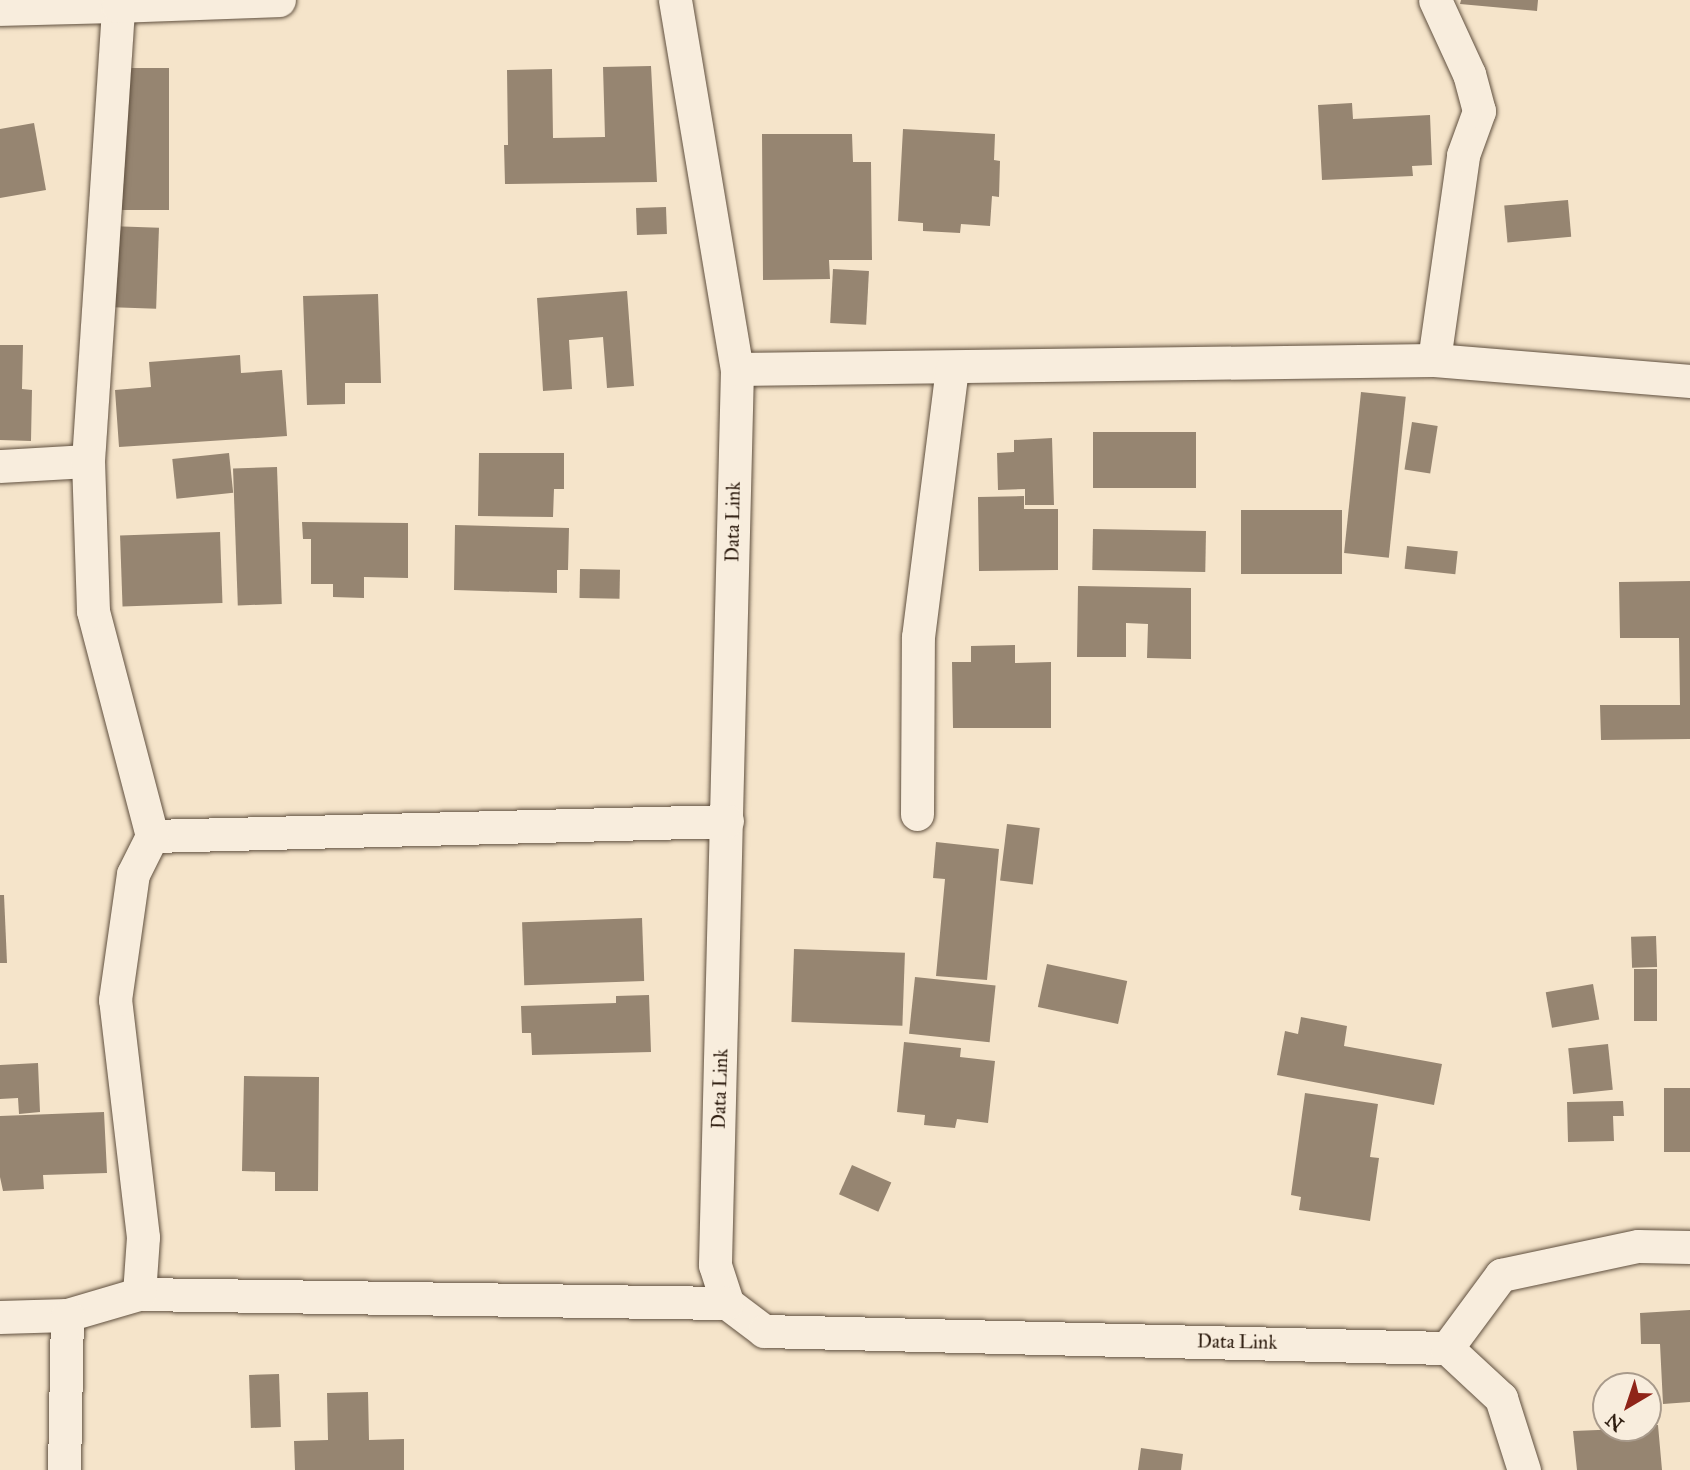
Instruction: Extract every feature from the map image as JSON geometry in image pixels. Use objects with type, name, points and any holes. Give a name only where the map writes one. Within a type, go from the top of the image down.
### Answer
[{"type":"street","points":[[0,9],[279,0]]},
{"type":"street","name":"Data Link","points":[[675,0],[737,369],[715,1265],[727,1303],[764,1331],[1447,1348]]},
{"type":"street","points":[[1434,360],[1463,155],[1479,111],[1469,74],[1435,0]]},
{"type":"street","points":[[118,6],[88,461],[93,611],[152,836],[133,874],[115,1000],[143,1237],[139,1294]]},
{"type":"street","points":[[737,369],[1434,360],[1690,381]]},
{"type":"street","points":[[917,814],[918,637],[952,368]]},
{"type":"street","points":[[0,466],[88,461]]},
{"type":"street","points":[[152,836],[727,821]]},
{"type":"street","points":[[1524,1470],[1501,1398],[1447,1348],[1501,1275],[1638,1246],[1690,1247]]},
{"type":"street","points":[[0,1317],[66,1315],[139,1294],[727,1303]]},
{"type":"street","points":[[64,1470],[66,1315]]},
{"type":"building","points":[[1461,0],[1538,0],[1537,11],[1460,4]]},
{"type":"building","points":[[651,66],[657,182],[505,184],[504,145],[508,145],[507,70],[552,69],[553,138],[605,137],[603,67]]},
{"type":"building","points":[[122,68],[169,68],[169,210],[122,210]]},
{"type":"building","points":[[1352,103],[1353,119],[1430,115],[1432,165],[1412,166],[1413,176],[1322,180],[1318,105]]},
{"type":"building","points":[[34,123],[46,190],[0,198],[0,129]]},
{"type":"building","points":[[903,129],[995,134],[994,160],[1000,161],[999,197],[992,196],[990,226],[961,224],[960,233],[923,231],[923,223],[898,221]]},
{"type":"building","points":[[762,134],[852,134],[853,162],[871,162],[872,260],[829,260],[830,279],[763,280]]},
{"type":"building","points":[[1568,200],[1571,237],[1507,242],[1504,206]]},
{"type":"building","points":[[666,207],[667,234],[637,235],[636,208]]},
{"type":"building","points":[[109,226],[159,228],[156,309],[106,307]]},
{"type":"building","points":[[833,269],[869,271],[866,325],[830,323]]},
{"type":"building","points":[[627,291],[634,386],[607,388],[603,337],[569,340],[572,389],[543,391],[537,298]]},
{"type":"building","points":[[378,294],[381,383],[345,383],[345,404],[307,405],[303,296]]},
{"type":"building","points":[[0,345],[23,345],[22,389],[32,390],[31,441],[0,440]]},
{"type":"building","points":[[240,355],[241,373],[282,370],[287,436],[119,447],[115,390],[151,387],[149,362]]},
{"type":"building","points":[[1361,392],[1406,397],[1389,558],[1344,553]]},
{"type":"building","points":[[1412,422],[1438,426],[1430,473],[1404,469]]},
{"type":"building","points":[[1093,432],[1196,432],[1196,488],[1093,488]]},
{"type":"building","points":[[1052,438],[1054,505],[1025,505],[1025,489],[998,490],[997,453],[1014,452],[1014,440]]},
{"type":"building","points":[[229,453],[233,493],[176,499],[172,459]]},
{"type":"building","points":[[479,453],[564,453],[564,489],[554,489],[553,517],[478,516]]},
{"type":"building","points":[[277,467],[282,604],[238,605],[233,469]]},
{"type":"building","points":[[1024,496],[1024,509],[1058,509],[1058,570],[979,571],[978,497]]},
{"type":"building","points":[[1241,510],[1342,510],[1342,574],[1241,574]]},
{"type":"building","points":[[302,522],[408,523],[408,578],[364,577],[364,598],[333,597],[333,584],[311,584],[311,539],[303,539]]},
{"type":"building","points":[[455,525],[569,528],[568,570],[557,570],[557,593],[454,590]]},
{"type":"building","points":[[1093,529],[1206,531],[1205,572],[1092,570]]},
{"type":"building","points":[[220,532],[222,603],[123,606],[120,535]]},
{"type":"building","points":[[1407,546],[1458,551],[1455,574],[1405,569]]},
{"type":"building","points":[[580,569],[620,570],[619,599],[579,598]]},
{"type":"building","points":[[1690,581],[1690,739],[1601,740],[1600,705],[1680,705],[1679,638],[1620,638],[1619,582]]},
{"type":"building","points":[[1078,586],[1191,588],[1191,659],[1147,658],[1148,624],[1126,623],[1126,657],[1077,657]]},
{"type":"building","points":[[1015,645],[1015,663],[1051,662],[1051,728],[953,728],[952,662],[971,662],[971,646]]},
{"type":"building","points":[[1007,824],[1040,828],[1033,885],[1000,881]]},
{"type":"building","points":[[936,842],[999,849],[987,980],[936,976],[945,879],[933,878]]},
{"type":"building","points":[[0,895],[4,895],[7,963],[0,963]]},
{"type":"building","points":[[642,918],[644,981],[524,985],[522,922]]},
{"type":"building","points":[[1656,936],[1657,967],[1632,968],[1631,937]]},
{"type":"building","points":[[794,949],[905,953],[902,1026],[791,1022]]},
{"type":"building","points":[[1047,964],[1127,981],[1118,1024],[1038,1007]]},
{"type":"building","points":[[1634,969],[1657,969],[1657,1021],[1634,1021]]},
{"type":"building","points":[[915,977],[996,985],[990,1042],[909,1034]]},
{"type":"building","points":[[1593,984],[1599,1019],[1552,1028],[1546,992]]},
{"type":"building","points":[[649,995],[651,1052],[532,1055],[531,1033],[522,1033],[521,1006],[616,1003],[616,996]]},
{"type":"building","points":[[1301,1017],[1347,1026],[1344,1046],[1442,1064],[1434,1105],[1277,1075],[1285,1031],[1298,1034]]},
{"type":"building","points":[[904,1042],[961,1048],[960,1057],[995,1061],[988,1123],[957,1119],[955,1128],[924,1125],[925,1115],[897,1112]]},
{"type":"building","points":[[1608,1044],[1613,1090],[1573,1094],[1568,1048]]},
{"type":"building","points":[[38,1063],[40,1112],[19,1114],[18,1098],[0,1099],[0,1065]]},
{"type":"building","points":[[244,1076],[319,1077],[318,1191],[275,1191],[275,1172],[242,1171]]},
{"type":"building","points":[[1664,1088],[1690,1088],[1690,1152],[1664,1152]]},
{"type":"building","points":[[1305,1093],[1378,1104],[1370,1157],[1379,1158],[1370,1221],[1299,1210],[1301,1197],[1291,1195]]},
{"type":"building","points":[[1623,1101],[1624,1116],[1613,1116],[1614,1141],[1568,1142],[1567,1102]]},
{"type":"building","points":[[104,1112],[107,1173],[43,1175],[44,1189],[3,1191],[0,1177],[0,1116]]},
{"type":"building","points":[[852,1165],[891,1182],[878,1212],[839,1194]]},
{"type":"building","points":[[1690,1310],[1690,1402],[1663,1404],[1660,1344],[1641,1344],[1640,1313]]},
{"type":"building","points":[[279,1374],[281,1427],[251,1428],[249,1375]]},
{"type":"building","points":[[368,1392],[369,1440],[404,1439],[404,1470],[295,1470],[294,1441],[328,1440],[327,1393]]},
{"type":"building","points":[[1592,1430],[1592,1442],[1660,1442],[1662,1470],[1577,1470],[1573,1431]]},
{"type":"building","points":[[1141,1448],[1183,1454],[1181,1470],[1138,1470]]}]
